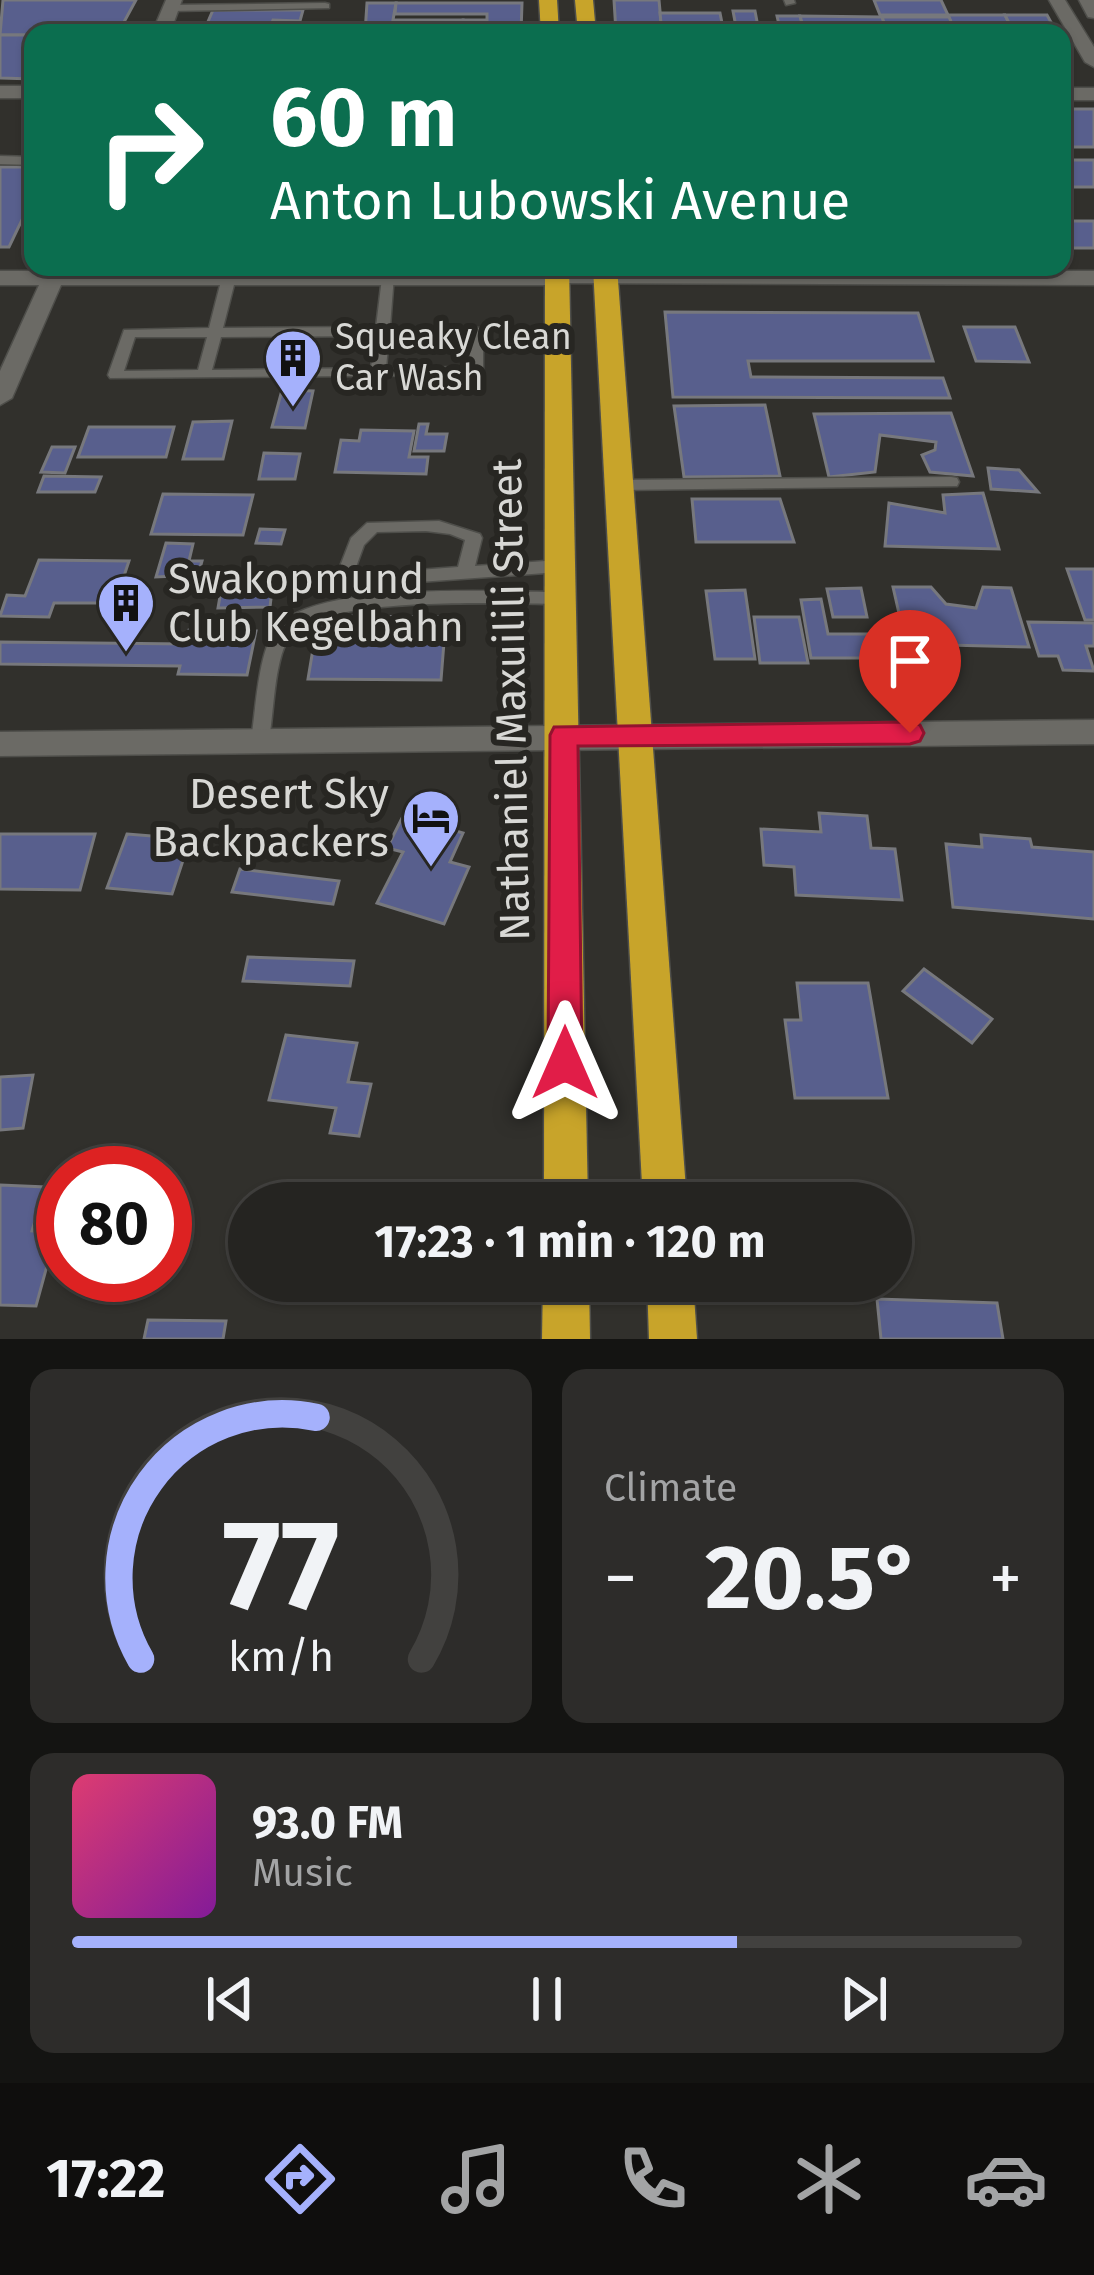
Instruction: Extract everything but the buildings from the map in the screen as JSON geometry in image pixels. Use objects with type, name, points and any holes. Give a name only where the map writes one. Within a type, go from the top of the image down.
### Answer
[{"type":"highway","name":"Nathaniel Maxuilili Street","points":[[557,276],[566,1182]]},
{"type":"highway","points":[[606,276],[664,1182]]},
{"type":"highway","points":[[566,1302],[566,1339]]},
{"type":"highway","points":[[671,1302],[674,1339]]},
{"type":"street","points":[[1057,0],[1094,62]]},
{"type":"street","points":[[1087,0],[1094,13]]},
{"type":"street","points":[[0,398],[54,276]]},
{"type":"street","points":[[194,276],[456,276]]},
{"type":"street","points":[[899,276],[1094,278]]},
{"type":"street","points":[[0,744],[1094,732]]},
{"type":"lane","points":[[172,4],[325,6]]},
{"type":"lane","points":[[204,374],[229,277]]},
{"type":"lane","points":[[378,372],[389,278]]},
{"type":"lane","points":[[478,331],[476,371],[115,375],[129,333],[383,332],[478,331]]},
{"type":"lane","points":[[619,485],[951,482]]},
{"type":"lane","points":[[465,573],[474,538],[461,530],[420,527],[373,527],[357,542],[347,568],[363,580],[465,573],[560,582]]},
{"type":"lane","points":[[260,740],[281,634],[298,617],[328,606],[560,582]]},
{"type":"place","name":"Squeaky Clean Car Wash","points":[[293,409]]},
{"type":"place","name":"Swakopmund Club Kegelbahn","points":[[126,654]]},
{"type":"place","name":"Desert Sky Backpackers","points":[[431,869]]},
{"type":"route","points":[[565,1063],[564,735],[910,733]]}]
